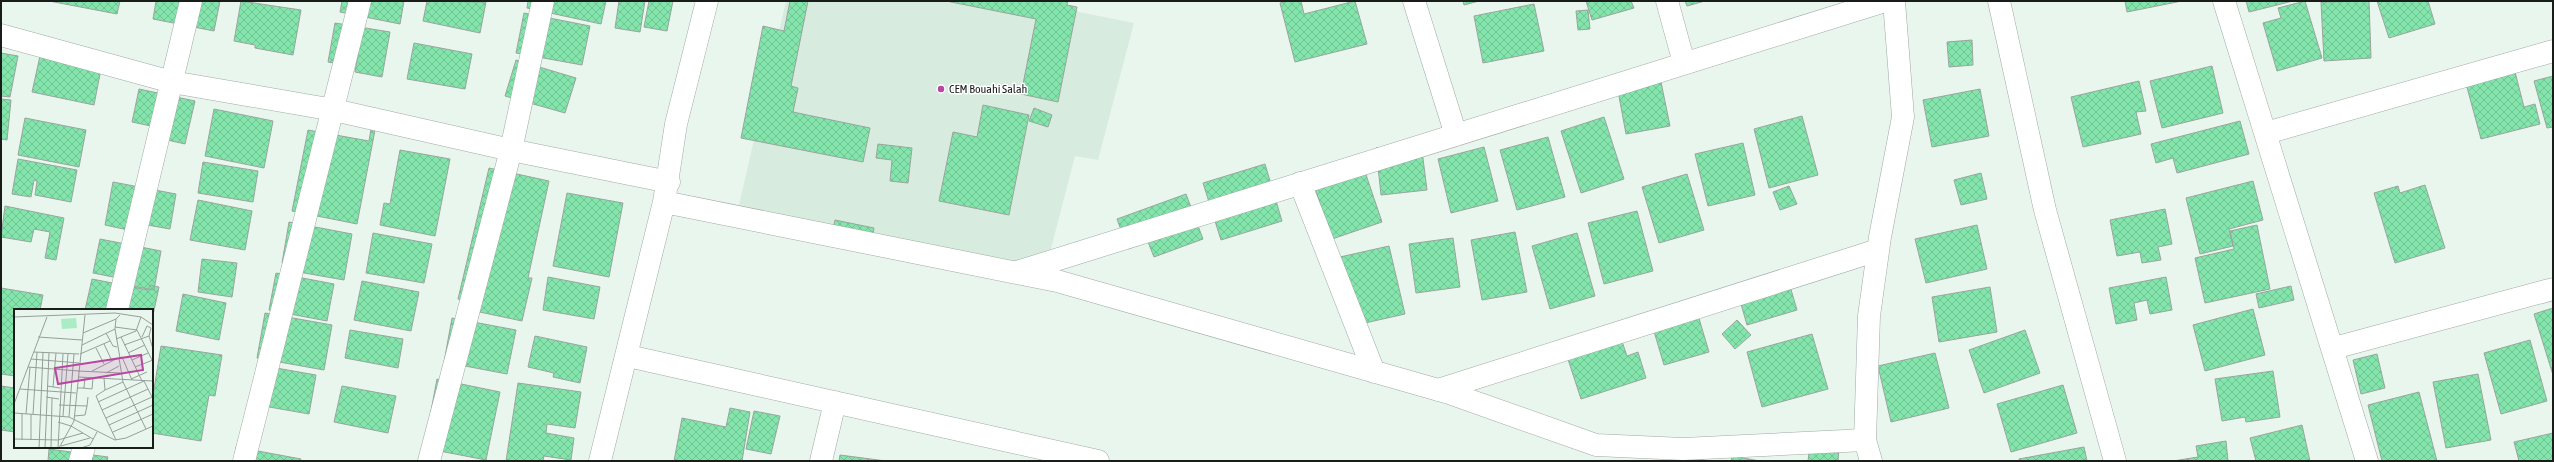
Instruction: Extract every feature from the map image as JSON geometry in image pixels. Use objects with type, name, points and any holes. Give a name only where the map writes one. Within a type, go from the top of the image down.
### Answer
[{"type":"street","points":[[117,309],[191,1]]},
{"type":"street","points":[[244,461],[334,110],[360,1]]},
{"type":"street","points":[[429,461],[511,150],[543,1]]},
{"type":"street","points":[[600,461],[628,356],[667,192],[676,124],[708,1]]},
{"type":"street","points":[[1414,1],[1456,135]]},
{"type":"street","points":[[1667,1],[1684,64]]},
{"type":"street","points":[[1014,273],[1885,1]]},
{"type":"street","points":[[1871,461],[1865,440],[1869,316],[1878,250],[1903,118],[1894,1]]},
{"type":"street","points":[[1999,1],[2045,210],[2115,461]]},
{"type":"street","points":[[2224,1],[2334,348],[2367,461]]},
{"type":"street","points":[[1,35],[172,82],[334,110],[511,150],[667,192],[1014,273],[1058,281],[1438,390],[1596,445],[1681,455],[1865,440]]},
{"type":"street","points":[[2266,132],[2553,51]]},
{"type":"street","points":[[1300,183],[1374,372]]},
{"type":"street","points":[[1438,390],[1878,250]]},
{"type":"street","points":[[2334,348],[2553,289]]},
{"type":"street","points":[[628,356],[835,402],[1056,456],[1098,461]]},
{"type":"street","points":[[821,461],[835,402]]},
{"type":"street","points":[[80,461],[84,448]]},
{"type":"shaded area","name":"CEM Bouahi Salah","points":[[786,1],[1024,1],[1134,23],[1098,160],[1075,156],[1045,272],[739,205]]},
{"type":"building","points":[[49,1],[120,1],[117,14]]},
{"type":"building","points":[[156,1],[220,1],[214,31],[153,19]]},
{"type":"building","points":[[241,1],[301,10],[293,55],[255,48],[255,45],[234,41]]},
{"type":"building","points":[[342,1],[404,1],[400,24],[340,12]]},
{"type":"building","points":[[427,1],[486,2],[480,33],[423,21]]},
{"type":"building","points":[[528,1],[606,1],[601,24],[527,8]]},
{"type":"building","points":[[619,1],[645,1],[640,32],[615,28]]},
{"type":"building","points":[[649,1],[673,1],[667,31],[644,27]]},
{"type":"building","points":[[790,1],[808,1],[791,86],[798,88],[793,112],[870,128],[863,162],[741,138],[763,26],[784,31]]},
{"type":"building","points":[[946,1],[1068,1],[1067,5],[1077,7],[1058,102],[1021,94],[1036,19]]},
{"type":"building","points":[[1288,1],[1301,1],[1304,14],[1355,1],[1367,44],[1295,62],[1280,3]]},
{"type":"building","points":[[1463,1],[1479,1],[1464,5]]},
{"type":"building","points":[[1586,1],[1631,1],[1634,8],[1592,20]]},
{"type":"building","points":[[1685,1],[1705,1],[1687,6]]},
{"type":"building","points":[[2125,1],[2182,1],[2127,12]]},
{"type":"building","points":[[2246,1],[2293,1],[2249,12]]},
{"type":"building","points":[[2305,1],[2322,58],[2277,71],[2263,23],[2281,18],[2278,8]]},
{"type":"building","points":[[2369,1],[2371,58],[2324,61],[2321,2]]},
{"type":"building","points":[[2377,1],[2428,1],[2435,24],[2389,38]]},
{"type":"building","points":[[1534,4],[1544,51],[1483,63],[1474,16]]},
{"type":"building","points":[[1588,10],[1590,29],[1578,30],[1576,11]]},
{"type":"building","points":[[524,13],[590,26],[582,65],[516,53]]},
{"type":"building","points":[[335,23],[390,32],[382,77],[355,72],[358,55],[355,55],[352,66],[328,62]]},
{"type":"building","points":[[1972,40],[1973,65],[1949,67],[1947,42]]},
{"type":"building","points":[[414,43],[472,54],[465,89],[407,79]]},
{"type":"building","points":[[1,53],[18,56],[10,97],[1,96]]},
{"type":"building","points":[[40,56],[101,69],[94,105],[32,92]]},
{"type":"building","points":[[516,60],[576,78],[565,113],[505,96]]},
{"type":"building","points":[[2212,66],[2223,113],[2162,128],[2150,81]]},
{"type":"building","points":[[2514,68],[2524,107],[2535,104],[2540,124],[2481,139],[2465,80]]},
{"type":"building","points":[[2553,76],[2553,127],[2547,128],[2534,81]]},
{"type":"building","points":[[2139,81],[2146,111],[2136,112],[2141,134],[2083,147],[2071,97]]},
{"type":"building","points":[[1661,82],[1670,126],[1626,134],[1618,91]]},
{"type":"building","points":[[139,89],[195,101],[185,144],[163,139],[165,129],[132,122]]},
{"type":"building","points":[[1980,89],[1989,136],[1932,147],[1923,100]]},
{"type":"building","points":[[1,99],[11,100],[7,140],[1,139]]},
{"type":"building","points":[[983,105],[1029,115],[1009,215],[939,201],[953,132],[977,137]]},
{"type":"building","points":[[1034,108],[1052,115],[1048,127],[1029,121]]},
{"type":"building","points":[[214,109],[273,121],[264,168],[205,156]]},
{"type":"building","points":[[1802,116],[1818,175],[1769,188],[1754,129]]},
{"type":"building","points":[[1604,117],[1624,179],[1581,193],[1561,131]]},
{"type":"building","points":[[25,118],[86,130],[79,167],[18,155]]},
{"type":"building","points":[[2240,121],[2249,154],[2177,173],[2173,158],[2156,163],[2151,144]]},
{"type":"building","points":[[371,129],[375,130],[357,224],[292,211],[308,130],[369,141]]},
{"type":"building","points":[[1548,137],[1565,197],[1517,210],[1500,150]]},
{"type":"building","points":[[1421,143],[1427,190],[1381,195],[1376,148]]},
{"type":"building","points":[[1743,143],[1755,195],[1708,206],[1695,154]]},
{"type":"building","points":[[878,144],[912,148],[908,183],[890,181],[892,160],[876,158]]},
{"type":"building","points":[[1484,147],[1498,201],[1451,213],[1438,159]]},
{"type":"building","points":[[400,150],[450,159],[435,236],[380,225],[384,203],[390,204]]},
{"type":"building","points":[[1359,154],[1382,222],[1332,239],[1309,171]]},
{"type":"building","points":[[18,159],[77,170],[71,202],[35,195],[37,181],[34,180],[31,197],[12,194]]},
{"type":"building","points":[[203,162],[258,171],[253,202],[198,193]]},
{"type":"building","points":[[1265,164],[1282,221],[1221,240],[1203,183]]},
{"type":"building","points":[[489,168],[549,181],[528,278],[532,278],[522,321],[475,311],[477,304],[458,299]]},
{"type":"building","points":[[1981,173],[1987,199],[1961,205],[1954,180]]},
{"type":"building","points":[[1687,174],[1704,230],[1659,243],[1642,187]]},
{"type":"building","points":[[2253,181],[2263,220],[2229,229],[2233,246],[2200,254],[2186,198]]},
{"type":"building","points":[[113,182],[176,194],[170,229],[130,222],[128,230],[105,225]]},
{"type":"building","points":[[2425,185],[2445,248],[2395,263],[2374,193],[2398,186],[2400,193]]},
{"type":"building","points":[[1789,186],[1797,204],[1780,210],[1773,192]]},
{"type":"building","points":[[567,193],[623,203],[609,277],[553,266]]},
{"type":"building","points":[[1186,194],[1203,239],[1154,257],[1148,242],[1128,249],[1117,219]]},
{"type":"building","points":[[198,200],[252,211],[245,250],[190,240]]},
{"type":"building","points":[[5,206],[64,218],[56,260],[45,258],[50,232],[34,229],[31,242],[1,237]]},
{"type":"building","points":[[2165,209],[2172,244],[2158,247],[2161,260],[2142,263],[2140,252],[2117,256],[2110,220]]},
{"type":"building","points":[[1637,211],[1653,271],[1604,284],[1588,223]]},
{"type":"building","points":[[835,220],[874,228],[870,250],[830,243]]},
{"type":"building","points":[[289,222],[352,234],[344,280],[293,271],[294,265],[282,263]]},
{"type":"building","points":[[1977,225],[1987,269],[1926,283],[1915,239]]},
{"type":"building","points":[[2257,225],[2270,289],[2205,303],[2195,258],[2234,249],[2230,231]]},
{"type":"building","points":[[1515,232],[1527,292],[1482,300],[1471,240]]},
{"type":"building","points":[[373,233],[432,244],[424,283],[366,273]]},
{"type":"building","points":[[1577,233],[1595,296],[1550,309],[1532,246]]},
{"type":"building","points":[[1453,238],[1460,287],[1416,293],[1409,244]]},
{"type":"building","points":[[100,239],[161,251],[154,290],[127,285],[128,280],[93,273]]},
{"type":"building","points":[[1389,246],[1405,314],[1356,325],[1340,257]]},
{"type":"building","points":[[202,259],[237,263],[232,297],[198,292]]},
{"type":"building","points":[[276,273],[334,284],[327,321],[269,310]]},
{"type":"building","points":[[1787,276],[1797,310],[1747,325],[1737,290]]},
{"type":"building","points":[[548,277],[600,287],[594,319],[543,310]]},
{"type":"building","points":[[2166,277],[2172,310],[2150,314],[2147,300],[2134,303],[2137,320],[2116,324],[2109,288]]},
{"type":"building","points":[[92,279],[148,290],[150,285],[159,287],[153,315],[153,309],[85,309]]},
{"type":"building","points":[[362,281],[419,292],[411,331],[354,320]]},
{"type":"building","points":[[2291,286],[2294,300],[2259,308],[2256,294]]},
{"type":"building","points":[[1990,287],[1997,332],[1939,342],[1932,297]]},
{"type":"building","points":[[1,288],[43,295],[40,309],[14,309],[14,376],[1,374]]},
{"type":"building","points":[[183,294],[226,303],[219,340],[176,331]]},
{"type":"building","points":[[1695,305],[1709,352],[1664,365],[1650,318]]},
{"type":"building","points":[[2553,308],[2553,375],[2534,314]]},
{"type":"building","points":[[2253,309],[2265,355],[2205,371],[2193,325]]},
{"type":"building","points":[[265,313],[332,325],[324,370],[257,358]]},
{"type":"building","points":[[452,318],[516,330],[507,374],[444,362]]},
{"type":"building","points":[[1737,320],[1751,335],[1735,349],[1722,334]]},
{"type":"building","points":[[350,330],[403,339],[398,368],[345,358]]},
{"type":"building","points":[[1618,330],[1627,356],[1638,352],[1646,378],[1581,399],[1564,347]]},
{"type":"building","points":[[2025,330],[2040,373],[1984,393],[1969,350]]},
{"type":"building","points":[[1812,334],[1828,389],[1762,407],[1747,352]]},
{"type":"building","points":[[535,336],[587,347],[580,383],[553,377],[554,373],[528,367]]},
{"type":"building","points":[[2530,340],[2547,401],[2501,414],[2484,353]]},
{"type":"building","points":[[161,346],[222,355],[215,396],[209,395],[201,441],[153,433],[153,395]]},
{"type":"building","points":[[1935,353],[1949,408],[1891,422],[1878,366]]},
{"type":"building","points":[[2377,354],[2385,388],[2361,394],[2353,360]]},
{"type":"building","points":[[259,365],[316,375],[309,414],[252,404]]},
{"type":"building","points":[[2273,371],[2280,417],[2246,422],[2245,417],[2222,421],[2215,379]]},
{"type":"building","points":[[2478,374],[2491,440],[2446,448],[2433,382]]},
{"type":"building","points":[[437,379],[500,392],[486,460],[424,448]]},
{"type":"building","points":[[518,383],[581,392],[575,428],[547,424],[546,433],[574,438],[571,460],[544,456],[543,461],[506,461]]},
{"type":"building","points":[[2063,385],[2077,433],[2011,452],[1997,404]]},
{"type":"building","points":[[1,386],[14,388],[14,432],[1,430]]},
{"type":"building","points":[[342,386],[396,396],[388,433],[334,422]]},
{"type":"building","points":[[2419,392],[2437,461],[2382,461],[2368,405]]},
{"type":"building","points":[[730,408],[750,412],[742,461],[674,461],[682,418],[726,427]]},
{"type":"building","points":[[754,411],[780,416],[771,454],[746,449]]},
{"type":"building","points":[[2302,425],[2310,461],[2256,461],[2250,438]]},
{"type":"building","points":[[2553,433],[2553,461],[2519,461],[2514,442]]},
{"type":"building","points":[[2226,441],[2228,461],[2173,461],[2198,457],[2196,446]]},
{"type":"building","points":[[1810,445],[1839,449],[1838,461],[1808,461]]},
{"type":"building","points":[[236,447],[301,459],[300,461],[234,461]]},
{"type":"building","points":[[2084,447],[2087,461],[2019,461],[2019,459]]},
{"type":"building","points":[[49,449],[108,457],[107,461],[48,461]]},
{"type":"building","points":[[840,455],[886,461],[839,461]]},
{"type":"building","points":[[1732,456],[1760,461],[1731,461]]},
{"type":"building","points":[[1686,457],[1710,461],[1685,461]]},
{"type":"place","name":"CEM Bouahi Salah","points":[[941,89]]}]
